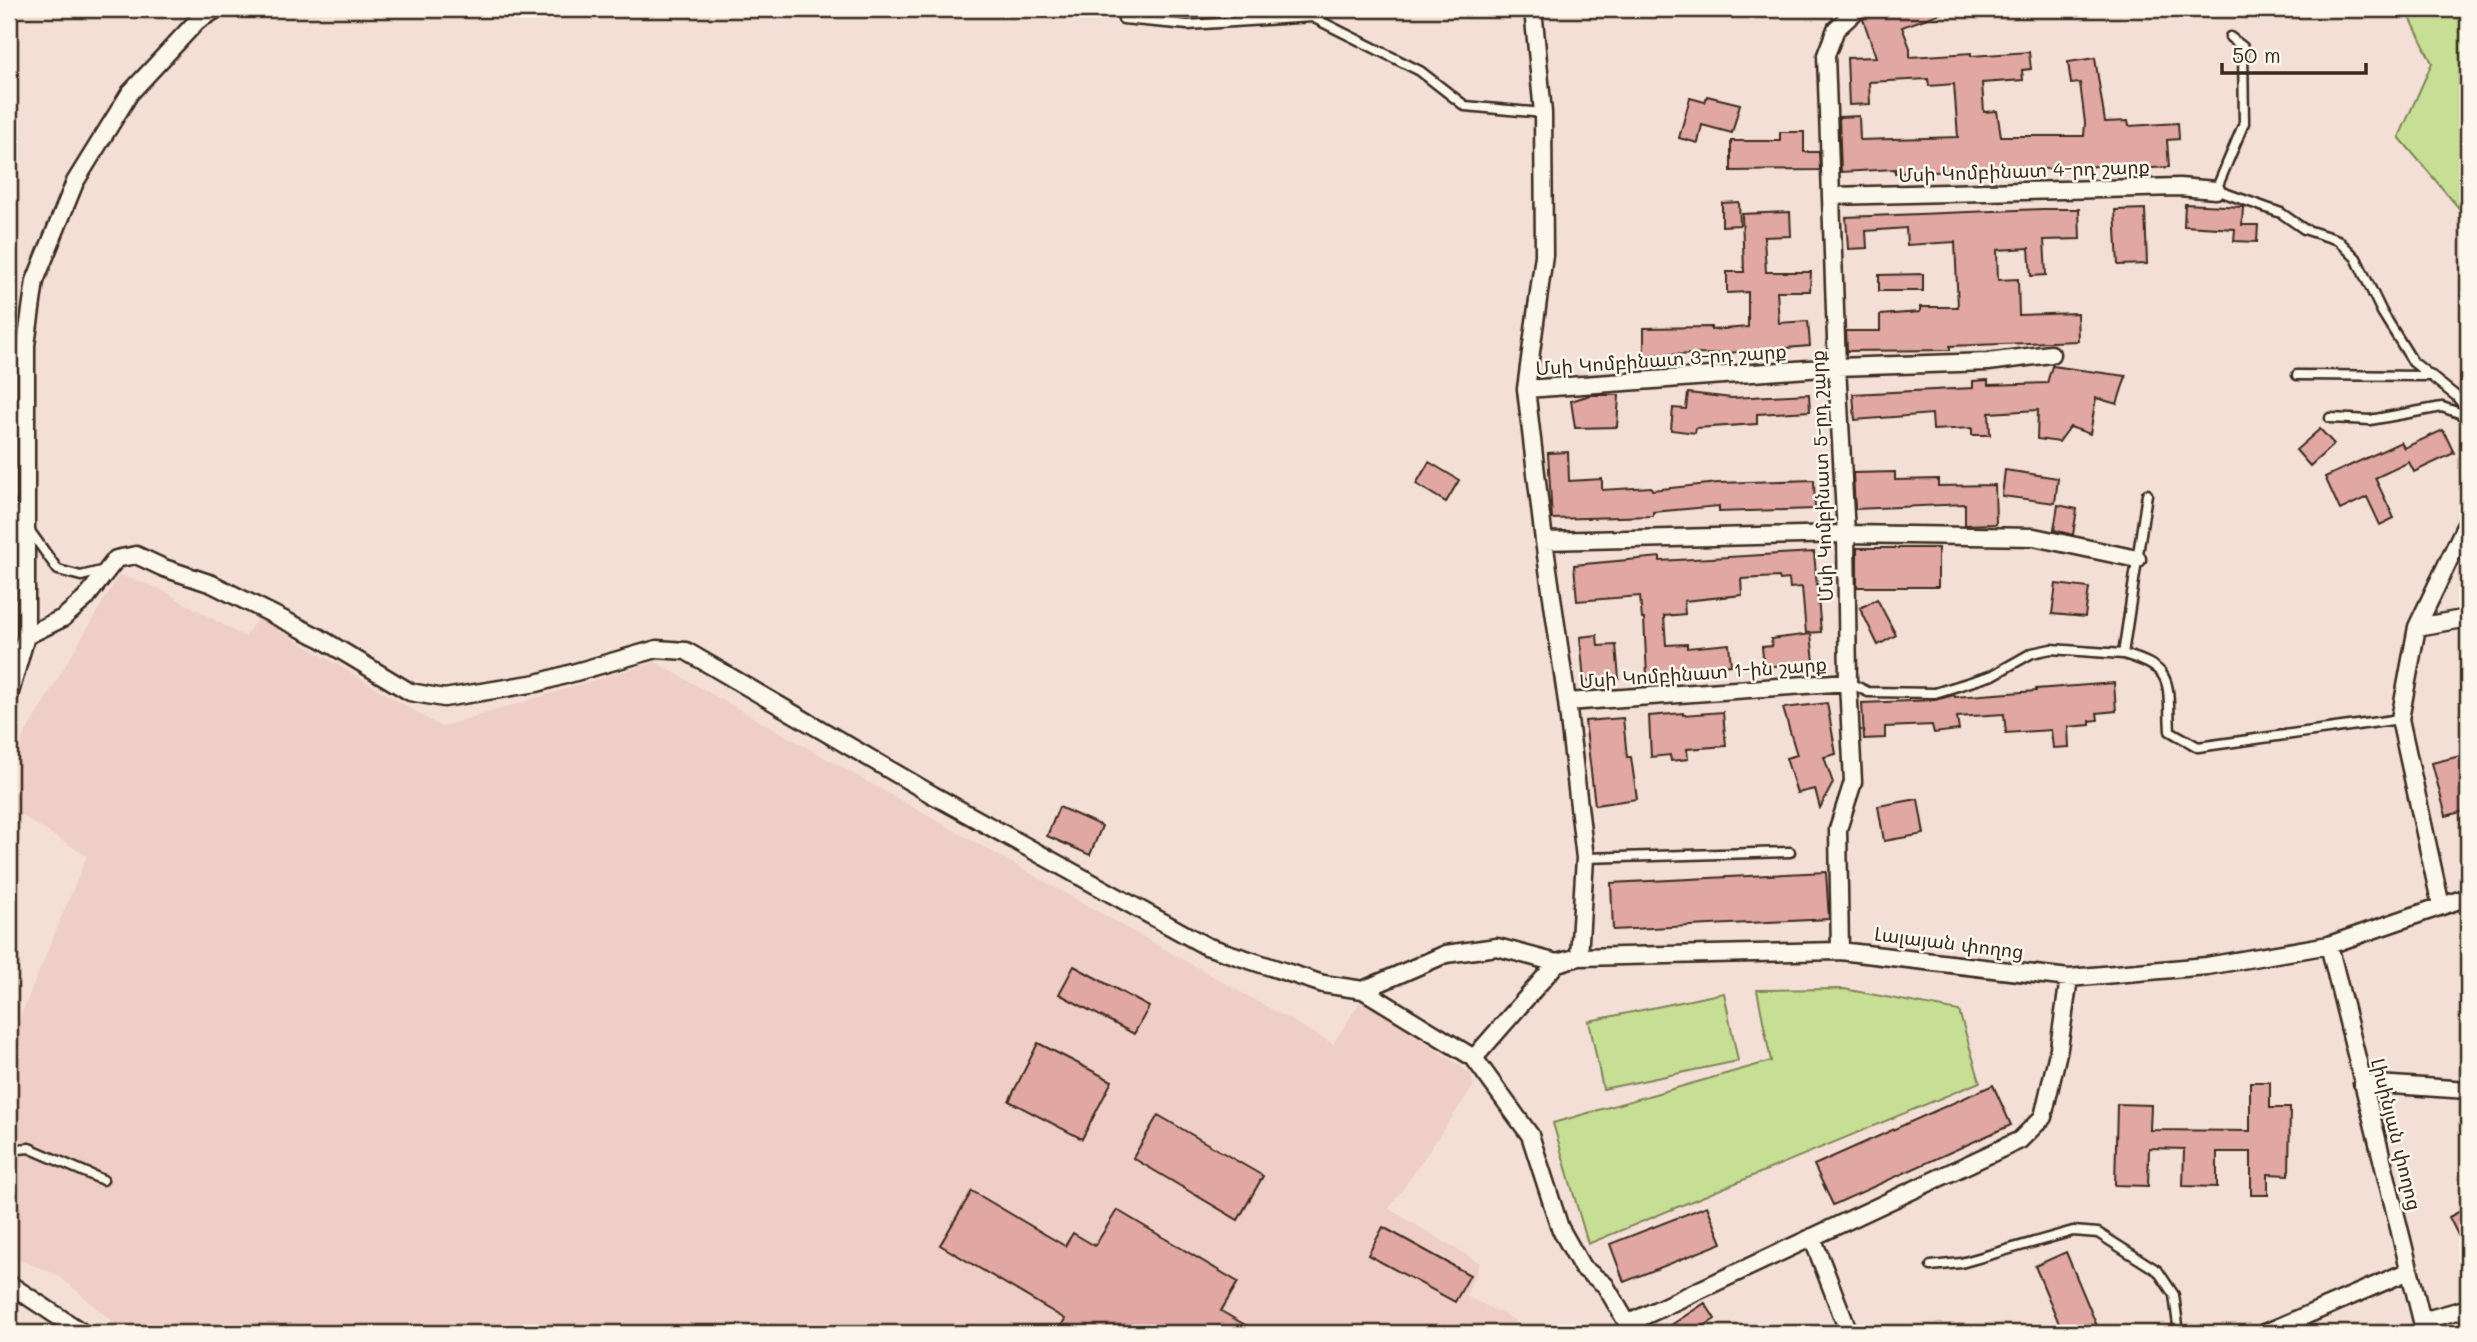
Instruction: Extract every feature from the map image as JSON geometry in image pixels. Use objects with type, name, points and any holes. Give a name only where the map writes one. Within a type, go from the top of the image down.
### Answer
[{"type":"street","points":[[9,696],[26,636],[26,345],[35,281],[75,182],[130,93],[197,21],[217,9]]},
{"type":"street","points":[[1533,9],[1543,113],[1544,256],[1526,389],[1585,858],[1579,957]]},
{"type":"street","name":"Մսի Կոմբինատ 5-րդ շարք","points":[[1840,951],[1838,829],[1853,782],[1848,682],[1846,534],[1826,55],[1836,29],[1858,9]]},
{"type":"street","name":"Մսի Կոմբինատ 4-րդ շարք","points":[[1832,196],[2179,187],[2216,190]]},
{"type":"street","name":"Մսի Կոմբինատ 3-րդ շարք","points":[[1526,389],[1837,367],[1987,362],[2050,354]]},
{"type":"street","points":[[2441,906],[2400,719],[2417,627],[2468,520]]},
{"type":"street","points":[[1544,541],[1846,534],[2034,537],[2137,559]]},
{"type":"street","points":[[26,636],[63,618],[85,599],[116,559],[136,555],[164,568],[212,584],[276,615],[410,692],[444,698],[537,683],[657,649],[686,651],[933,795],[1206,946],[1323,984],[1363,990],[1472,1065],[1530,1135],[1560,1227],[1582,1267],[1605,1285],[1631,1328],[1812,1237],[2020,1140],[2043,1117],[2059,1048],[2069,978]]},
{"type":"street","points":[[2417,627],[2468,618]]},
{"type":"street","name":"Մսի Կոմբինատ 1-ին շարք","points":[[1567,702],[1848,682]]},
{"type":"street","name":"Լալայան փողոց","points":[[1557,963],[1579,957],[1840,951],[2069,978],[2207,966],[2329,944],[2468,897]]},
{"type":"street","name":"Լիսինյան փողոց","points":[[2329,944],[2423,1327]]},
{"type":"street","points":[[1363,990],[1446,954],[1497,947],[1557,963],[1472,1065]]},
{"type":"street","points":[[2362,1083],[2465,1086]]},
{"type":"street","points":[[1812,1237],[1849,1333]]},
{"type":"street","points":[[2265,1333],[2409,1271]]},
{"type":"street","points":[[9,1284],[83,1333]]},
{"type":"street","points":[[2423,1327],[2468,1308]]},
{"type":"lane","points":[[1123,19],[1188,25],[1312,17],[1420,71],[1465,106],[1543,113]]},
{"type":"lane","points":[[2230,37],[2243,47],[2244,123],[2216,190],[2281,213],[2304,229],[2338,240],[2356,258],[2382,312],[2413,362],[2456,396],[2468,414]]},
{"type":"lane","points":[[2297,375],[2432,376]]},
{"type":"lane","points":[[2330,418],[2370,420],[2442,407],[2468,414]]},
{"type":"lane","points":[[2123,653],[2147,494]]},
{"type":"lane","points":[[9,502],[58,570],[81,576],[106,570]]},
{"type":"lane","name":"Մսի Կոմբինատ 1-ին շարք","points":[[1848,682],[1868,692],[1935,693],[1993,675],[2032,653],[2051,649],[2123,653],[2145,660],[2162,671],[2167,685],[2170,731],[2198,747],[2400,719]]},
{"type":"lane","points":[[1585,858],[1790,852]]},
{"type":"lane","points":[[9,1150],[29,1148],[103,1180]]},
{"type":"lane","points":[[1931,1266],[1961,1263],[2073,1231],[2098,1234],[2158,1271],[2174,1296],[2179,1333]]},
{"type":"shaded area","points":[[119,575],[158,588],[245,637],[258,617],[441,727],[655,662],[1333,1044],[1362,999],[1470,1073],[1474,1085],[1389,1209],[1480,1263],[1466,1296],[1515,1320],[1507,1333],[126,1333],[58,1275],[9,1256],[9,1215],[16,1200],[9,1196],[9,1044],[87,856],[13,810],[22,739]]},
{"type":"green space","points":[[2406,9],[2468,9],[2468,219],[2399,137],[2432,63]]},
{"type":"green space","points":[[1844,989],[1959,1011],[1980,1082],[1588,1244],[1553,1123],[1771,1061],[1757,990]]},
{"type":"green space","points":[[1724,993],[1738,1061],[1603,1089],[1589,1021]]},
{"type":"building","points":[[1878,9],[1947,9],[1902,27],[1910,48],[1910,57],[2029,52],[2031,69],[2022,70],[2023,80],[1982,83],[1984,112],[1997,111],[2001,136],[2084,136],[2080,83],[2071,84],[2068,62],[2095,58],[2105,122],[2128,121],[2129,126],[2178,123],[2179,139],[2167,140],[2169,167],[2119,170],[2119,164],[2075,168],[1841,172],[1839,117],[1859,116],[1860,140],[1958,137],[1954,84],[1929,86],[1928,79],[1869,82],[1870,104],[1849,105],[1847,58],[1876,57],[1863,19],[1868,12]]},
{"type":"building","points":[[1707,96],[1740,104],[1732,133],[1702,125],[1698,143],[1679,138],[1690,98],[1705,102]]},
{"type":"building","points":[[1780,132],[1804,132],[1804,152],[1819,152],[1820,170],[1731,171],[1731,141],[1780,141]]},
{"type":"building","points":[[1739,202],[1740,225],[1722,226],[1722,203]]},
{"type":"building","points":[[2185,204],[2243,207],[2242,225],[2258,225],[2257,242],[2234,241],[2235,229],[2184,226]]},
{"type":"building","points":[[2079,209],[2080,239],[2044,240],[2046,275],[2031,276],[2029,248],[1997,250],[1998,280],[2018,279],[2019,315],[2077,313],[2078,341],[1950,346],[1950,350],[1847,351],[1846,331],[1880,331],[1880,315],[1920,312],[1920,307],[1958,307],[1955,242],[1907,245],[1906,228],[1866,231],[1867,248],[1848,249],[1846,217]]},
{"type":"building","points":[[2145,209],[2147,264],[2118,265],[2115,210]]},
{"type":"building","points":[[1790,212],[1791,236],[1764,237],[1766,272],[1811,272],[1810,291],[1777,291],[1779,323],[1808,321],[1810,346],[1715,354],[1644,355],[1644,328],[1711,327],[1711,330],[1748,327],[1748,292],[1727,293],[1727,272],[1744,272],[1742,214]]},
{"type":"building","points":[[1923,274],[1923,291],[1879,291],[1879,275]]},
{"type":"building","points":[[2052,366],[2126,376],[2117,404],[2096,398],[2090,434],[2070,427],[2059,442],[2037,439],[2038,410],[1989,413],[1990,435],[1972,435],[1972,428],[1933,430],[1932,414],[1855,420],[1853,394],[1973,388],[1973,381],[1988,380],[1988,385],[2047,383]]},
{"type":"building","points":[[1688,393],[1732,398],[1809,394],[1810,411],[1757,414],[1757,424],[1696,428],[1695,433],[1671,430],[1673,408],[1686,409]]},
{"type":"building","points":[[1590,395],[1619,395],[1617,427],[1575,428],[1571,401]]},
{"type":"building","points":[[2320,429],[2334,444],[2310,466],[2296,450]]},
{"type":"building","points":[[2443,430],[2454,453],[2414,472],[2409,462],[2375,478],[2394,518],[2380,525],[2367,497],[2340,510],[2325,477],[2401,442],[2404,448]]},
{"type":"building","points":[[1568,452],[1569,481],[1602,479],[1602,490],[1651,487],[1652,490],[1718,483],[1814,480],[1815,509],[1719,512],[1719,506],[1653,512],[1653,516],[1552,519],[1548,453]]},
{"type":"building","points":[[1429,462],[1459,480],[1446,502],[1416,484]]},
{"type":"building","points":[[2005,470],[2058,478],[2055,503],[2002,496]]},
{"type":"building","points":[[1895,472],[1895,480],[1938,479],[1938,486],[1995,485],[1996,524],[1965,525],[1965,504],[1855,509],[1853,473]]},
{"type":"building","points":[[2058,505],[2077,509],[2073,535],[2054,530]]},
{"type":"building","points":[[1857,548],[1938,548],[1938,587],[1857,587]]},
{"type":"building","points":[[1814,552],[1821,632],[1806,633],[1802,587],[1790,588],[1789,579],[1780,580],[1779,577],[1741,579],[1742,595],[1684,601],[1685,614],[1664,616],[1666,645],[1687,644],[1687,648],[1729,644],[1731,665],[1688,669],[1688,673],[1647,675],[1640,596],[1577,601],[1574,565],[1660,557],[1660,561]]},
{"type":"building","points":[[2056,584],[2089,588],[2085,617],[2052,614]]},
{"type":"building","points":[[1877,599],[1896,635],[1878,645],[1860,608]]},
{"type":"building","points":[[1811,634],[1814,662],[1764,667],[1762,647],[1772,646],[1771,639]]},
{"type":"building","points":[[1597,635],[1598,646],[1616,645],[1619,678],[1584,681],[1580,637]]},
{"type":"building","points":[[2114,683],[2116,711],[2097,713],[2098,720],[2090,721],[2090,725],[2068,727],[2069,747],[2053,748],[2051,730],[2006,733],[2004,714],[1957,717],[1959,730],[1934,733],[1932,725],[1885,727],[1885,738],[1864,739],[1862,703],[1935,700],[1954,695],[2036,691]]},
{"type":"building","points":[[1827,703],[1836,754],[1824,757],[1833,783],[1820,808],[1815,789],[1797,793],[1786,758],[1797,755],[1783,708]]},
{"type":"building","points":[[1723,712],[1726,746],[1687,749],[1688,759],[1671,761],[1670,755],[1651,757],[1649,716]]},
{"type":"building","points":[[1623,718],[1627,757],[1631,757],[1637,799],[1595,805],[1585,721]]},
{"type":"building","points":[[2468,754],[2468,810],[2446,816],[2432,763]]},
{"type":"building","points":[[1918,799],[1924,834],[1884,841],[1878,806]]},
{"type":"building","points":[[1059,807],[1102,826],[1090,855],[1047,836]]},
{"type":"building","points":[[1826,872],[1829,919],[1613,930],[1611,883]]},
{"type":"building","points":[[1074,966],[1149,1007],[1134,1034],[1059,994]]},
{"type":"building","points":[[1038,1043],[1112,1081],[1082,1139],[1009,1101]]},
{"type":"building","points":[[2250,1082],[2270,1082],[2270,1108],[2290,1108],[2289,1175],[2268,1174],[2268,1195],[2251,1195],[2251,1152],[2217,1152],[2217,1187],[2183,1186],[2184,1149],[2149,1148],[2148,1186],[2115,1185],[2117,1104],[2151,1105],[2150,1130],[2250,1131]]},
{"type":"building","points":[[1993,1085],[2011,1125],[1833,1205],[1814,1165]]},
{"type":"building","points":[[1158,1115],[1263,1176],[1238,1220],[1133,1158]]},
{"type":"building","points":[[972,1191],[1065,1246],[1073,1233],[1095,1246],[1117,1210],[1238,1282],[1221,1311],[1259,1333],[1057,1333],[1065,1319],[940,1245]]},
{"type":"building","points":[[1707,1206],[1722,1243],[1624,1282],[1610,1244]]},
{"type":"building","points":[[2468,1207],[2468,1255],[2449,1217]]},
{"type":"building","points":[[1383,1227],[1470,1275],[1455,1302],[1368,1255]]},
{"type":"building","points":[[2066,1252],[2100,1333],[2063,1333],[2035,1266]]},
{"type":"building","points":[[1705,1303],[1715,1319],[1693,1333],[1659,1333]]}]
